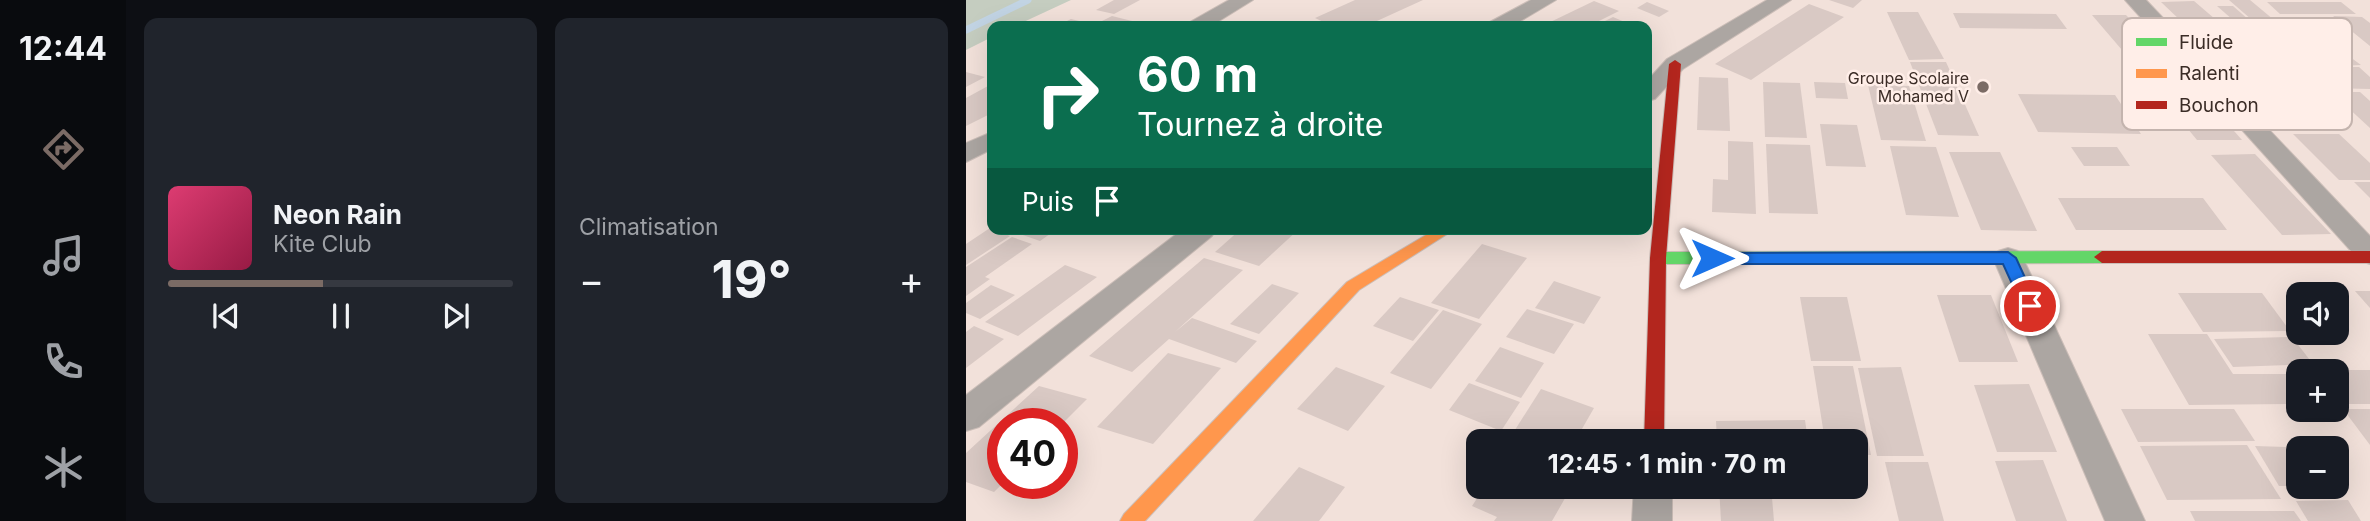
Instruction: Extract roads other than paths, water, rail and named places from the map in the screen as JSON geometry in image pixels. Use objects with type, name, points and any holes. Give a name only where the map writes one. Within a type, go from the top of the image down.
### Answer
[{"type":"street","points":[[1206,21],[1243,0]]},
{"type":"street","points":[[1506,21],[1546,0]]},
{"type":"street","points":[[1652,89],[1675,64],[1781,0]]},
{"type":"street","points":[[2135,0],[2152,18]]},
{"type":"street","points":[[1654,429],[1658,258],[1675,64]]},
{"type":"street","points":[[2254,130],[2370,256]]},
{"type":"street","points":[[966,154],[987,142]]},
{"type":"street","points":[[966,416],[1194,235]]},
{"type":"street","points":[[1131,521],[1353,286],[1438,235]]},
{"type":"street","points":[[1658,258],[2370,256]]},
{"type":"street","points":[[2008,258],[2125,521]]},
{"type":"waterway","points":[[966,30],[1028,0]]},
{"type":"place","name":"Groupe Scolaire Mohamed V","points":[[1983,87]]}]
